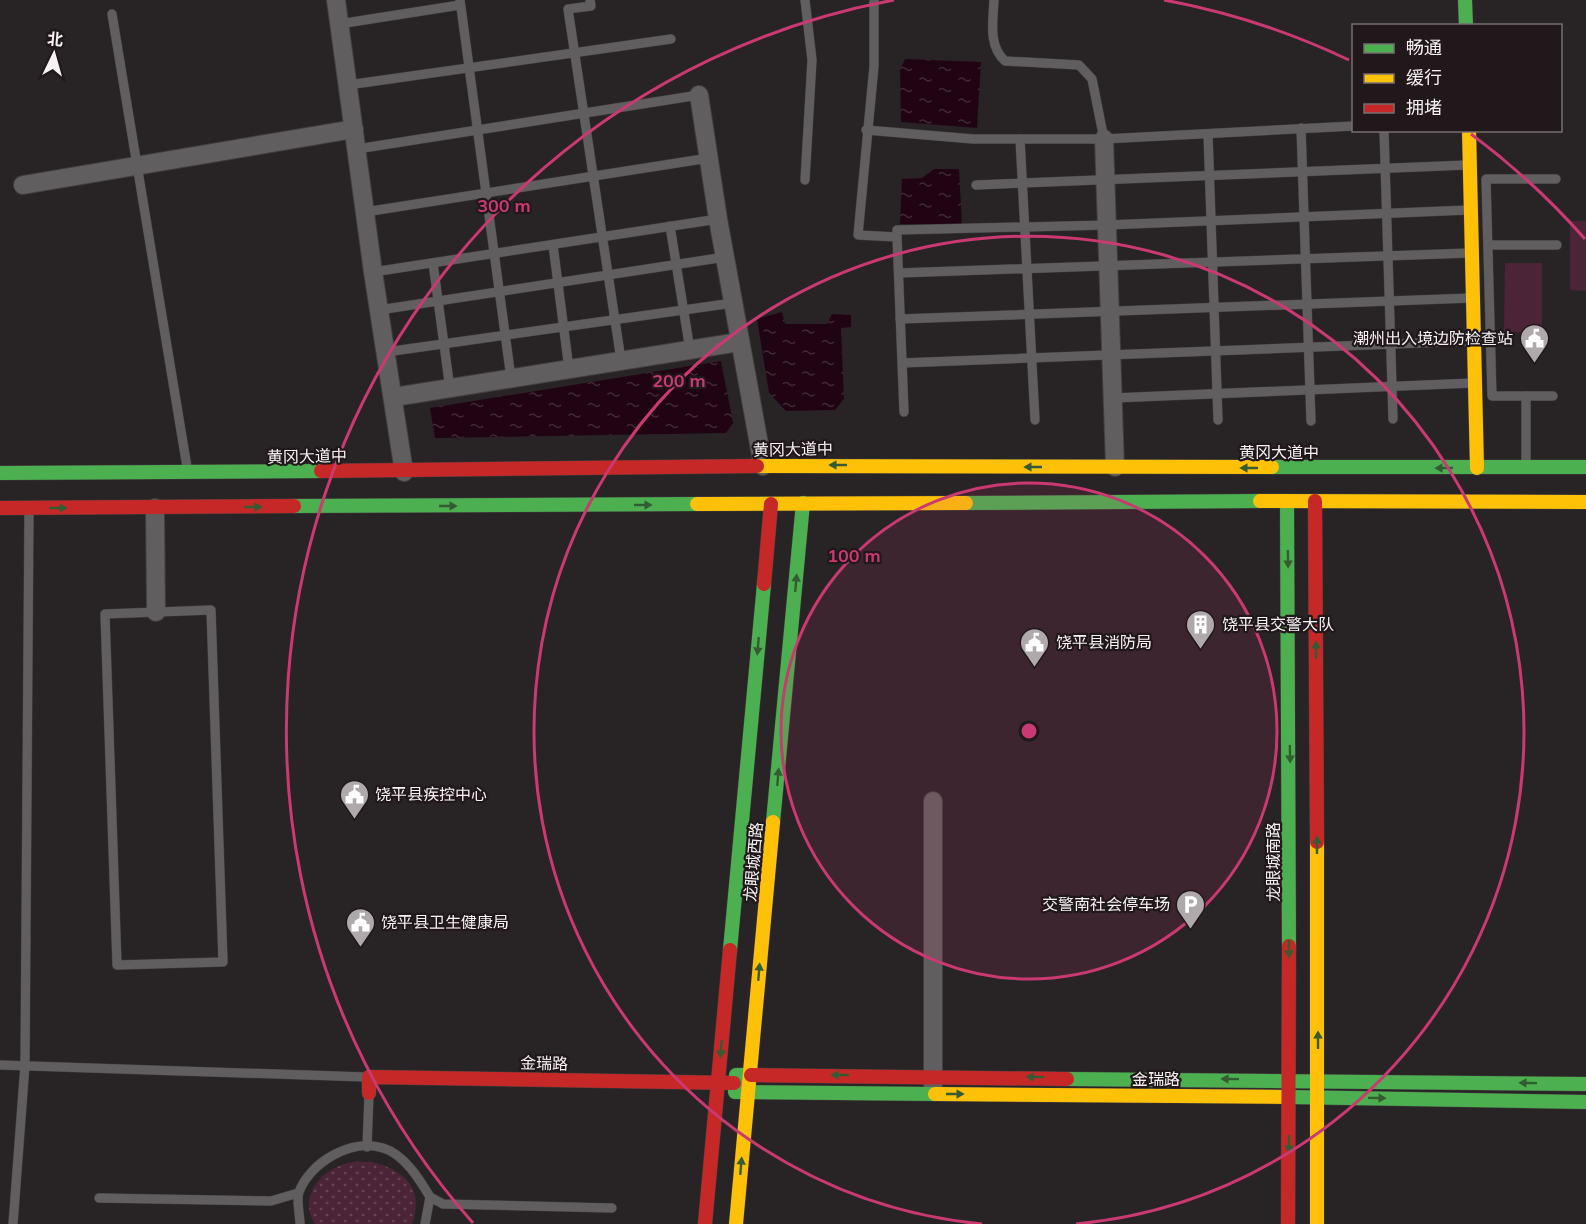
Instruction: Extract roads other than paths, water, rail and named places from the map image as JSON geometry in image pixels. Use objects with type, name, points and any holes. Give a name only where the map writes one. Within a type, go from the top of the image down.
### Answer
[{"type":"main road","points":[[1465,0],[1466,24]]},
{"type":"main road","points":[[1469,132],[1477,468]]},
{"type":"main road","name":"黄冈大道中","points":[[1,491],[28,508],[155,508],[404,489],[767,466],[1287,501],[1586,502]]},
{"type":"main road","name":"龙眼城西路","points":[[705,1224],[771,504],[767,466]]},
{"type":"main road","name":"黄冈大道中","points":[[1,491],[189,474],[404,489],[771,504],[1070,485],[1115,467],[1586,467]]},
{"type":"main road","name":"龙眼城南路","points":[[1287,501],[1288,1224]]},
{"type":"main road","points":[[1315,501],[1317,1224]]},
{"type":"main road","name":"龙眼城西路","points":[[736,1224],[803,503]]},
{"type":"main road","name":"金瑞路","points":[[369,1077],[735,1083],[736,1075],[933,1085],[1289,1097],[1586,1102]]},
{"type":"main road","points":[[369,1077],[369,1093]]},
{"type":"main road","name":"金瑞路","points":[[933,1085],[1289,1080],[1586,1084]]},
{"type":"street","points":[[336,0],[373,272],[394,397],[404,489]]},
{"type":"street","points":[[699,95],[739,342],[767,466]]},
{"type":"street","points":[[23,185],[354,129]]},
{"type":"street","points":[[1104,139],[1115,467]]},
{"type":"street","points":[[394,397],[739,342]]},
{"type":"street","points":[[155,508],[156,612]]},
{"type":"street","points":[[933,801],[933,1085]]},
{"type":"lane","points":[[590,0],[591,6],[568,9],[621,360]]},
{"type":"lane","points":[[805,0],[812,60],[805,180]]},
{"type":"lane","points":[[874,0],[874,66],[866,130],[858,235],[897,237]]},
{"type":"lane","points":[[994,0],[993,43],[996,54],[1005,61],[1079,65],[1092,79],[1104,139]]},
{"type":"lane","points":[[339,24],[460,2],[511,378]]},
{"type":"lane","points":[[112,14],[189,474]]},
{"type":"lane","points":[[348,85],[671,39]]},
{"type":"lane","points":[[357,149],[699,95]]},
{"type":"lane","points":[[866,130],[973,139],[1104,139],[1352,126]]},
{"type":"lane","points":[[1301,129],[1311,422]]},
{"type":"lane","points":[[1384,132],[1393,419]]},
{"type":"lane","points":[[1208,134],[1218,420]]},
{"type":"lane","points":[[1020,139],[1035,420]]},
{"type":"lane","points":[[365,212],[709,158]]},
{"type":"lane","points":[[976,185],[1470,165]]},
{"type":"lane","points":[[1552,396],[1492,396],[1486,179],[1556,179]]},
{"type":"lane","points":[[904,412],[897,230],[1107,225],[1471,210]]},
{"type":"lane","points":[[373,272],[718,219]]},
{"type":"lane","points":[[670,226],[690,350]]},
{"type":"lane","points":[[553,245],[569,369]]},
{"type":"lane","points":[[1488,245],[1557,245]]},
{"type":"lane","points":[[899,273],[1472,252]]},
{"type":"lane","points":[[379,310],[725,257]]},
{"type":"lane","points":[[433,264],[451,389]]},
{"type":"lane","points":[[900,319],[1473,298]]},
{"type":"lane","points":[[386,352],[733,303]]},
{"type":"lane","points":[[902,363],[1474,341]]},
{"type":"lane","points":[[1113,398],[1476,383]]},
{"type":"lane","points":[[1526,396],[1526,468]]},
{"type":"lane","points":[[14,1224],[25,1065],[28,508]]},
{"type":"lane","points":[[211,610],[223,962],[117,965],[105,614],[156,612],[211,610]]},
{"type":"lane","points":[[0,1065],[369,1077]]},
{"type":"lane","points":[[367,1147],[369,1093]]},
{"type":"lane","points":[[99,1198],[272,1202],[298,1193],[310,1175],[330,1157],[349,1147],[367,1147],[383,1148],[399,1158],[419,1178],[430,1197],[443,1204],[612,1208]]},
{"type":"lane","points":[[298,1193],[300,1224]]},
{"type":"lane","points":[[426,1224],[430,1197]]},
{"type":"water","points":[[905,59],[981,62],[977,128],[901,122],[900,70]]},
{"type":"water","points":[[934,169],[959,169],[962,225],[900,224],[902,179],[922,178]]},
{"type":"water","points":[[782,312],[785,324],[827,324],[832,314],[851,315],[851,327],[841,328],[844,399],[835,410],[786,411],[769,393],[757,319]]},
{"type":"water","points":[[721,361],[733,423],[726,433],[435,438],[430,408]]},
{"type":"place","name":"潮州出入境边防检查站","points":[[1534,364]]},
{"type":"place","name":"饶平县交警大队","points":[[1201,650]]},
{"type":"place","name":"饶平县消防局","points":[[1035,668]]},
{"type":"place","name":"饶平县疾控中心","points":[[354,820]]},
{"type":"place","name":"交警南社会停车场","points":[[1191,930]]},
{"type":"place","name":"饶平县卫生健康局","points":[[360,948]]}]
